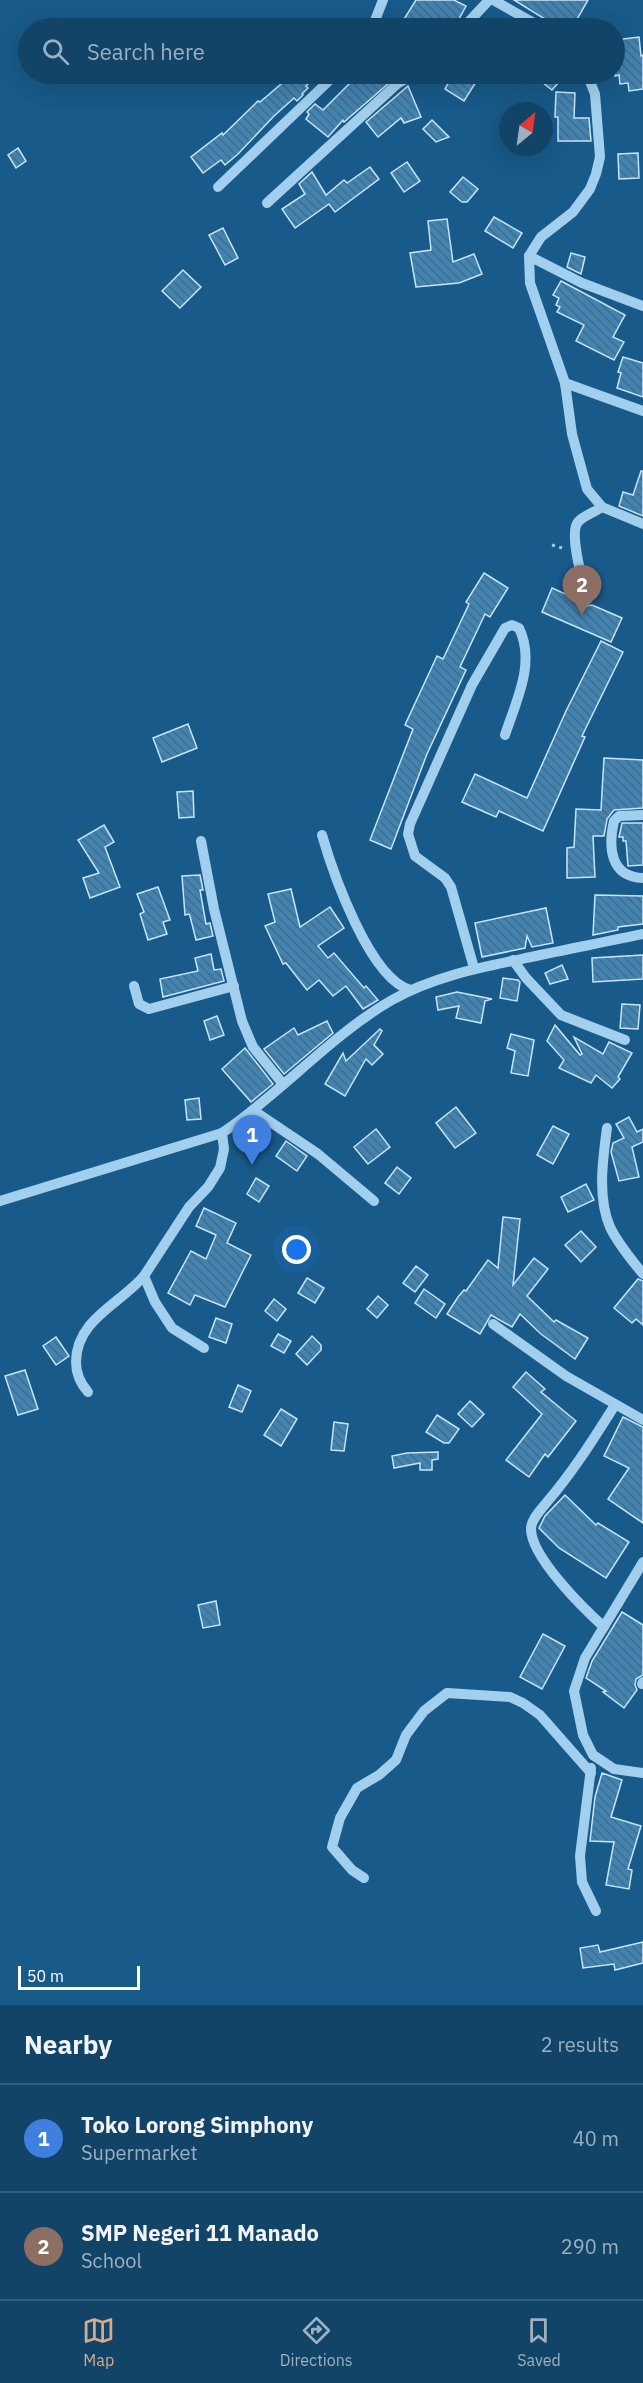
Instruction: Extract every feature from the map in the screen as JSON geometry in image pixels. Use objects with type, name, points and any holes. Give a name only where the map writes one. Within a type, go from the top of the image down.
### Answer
[{"type":"street","points":[[376,18],[383,0]]},
{"type":"street","points":[[473,18],[491,0],[508,3],[529,18]]},
{"type":"street","points":[[218,187],[326,84]]},
{"type":"street","points":[[267,203],[397,84]]},
{"type":"street","points":[[591,84],[595,94],[600,157],[596,174],[590,189],[573,212],[541,237],[529,256],[530,284],[565,383],[572,434],[587,489],[602,507],[643,524]]},
{"type":"street","points":[[529,256],[582,283],[643,306]]},
{"type":"street","points":[[565,383],[643,411]]},
{"type":"street","points":[[587,600],[576,551],[576,525],[602,507]]},
{"type":"street","points":[[474,968],[450,884],[415,856],[408,834],[410,824],[472,685],[505,628],[512,625],[519,628],[521,632],[526,651],[526,662],[525,674],[505,735]]},
{"type":"street","points":[[643,814],[619,816],[614,821],[613,848],[615,865],[620,871],[643,878]]},
{"type":"street","points":[[322,835],[341,895],[366,945],[389,975],[411,990]]},
{"type":"street","points":[[201,841],[214,909],[242,1021],[253,1047],[283,1084]]},
{"type":"street","points":[[0,1201],[222,1133],[254,1112],[283,1084],[374,1012],[411,990],[474,968],[643,934]]},
{"type":"street","points":[[513,960],[526,978],[561,1015],[625,1040]]},
{"type":"street","points":[[134,986],[139,1004],[149,1009],[234,986]]},
{"type":"street","points":[[254,1112],[318,1154],[374,1201]]},
{"type":"street","points":[[607,1128],[603,1173],[604,1204],[610,1226],[643,1274]]},
{"type":"street","points":[[88,1392],[80,1382],[76,1368],[77,1346],[80,1339],[105,1309],[144,1276],[189,1207],[208,1187],[220,1168],[224,1149],[222,1133]]},
{"type":"street","points":[[144,1276],[155,1302],[172,1328],[204,1348]]},
{"type":"street","points":[[493,1324],[566,1376],[643,1419]]},
{"type":"street","points":[[604,1627],[587,1612],[548,1567],[531,1530],[534,1518],[557,1491],[615,1405]]},
{"type":"street","points":[[596,1911],[585,1890],[580,1856],[592,1755],[583,1735],[574,1692],[585,1658],[643,1562]]},
{"type":"street","points":[[364,1878],[352,1870],[332,1847],[340,1818],[357,1788],[379,1775],[396,1760],[406,1736],[424,1711],[447,1694],[510,1697],[523,1703],[540,1715],[591,1773]]},
{"type":"street","points":[[592,1755],[614,1769],[643,1773]]},
{"type":"building","points":[[416,0],[454,0],[466,6],[459,18],[405,18]]},
{"type":"building","points":[[514,0],[588,0],[578,18],[543,18]]},
{"type":"building","points":[[639,37],[641,56],[643,55],[643,89],[629,91],[628,83],[625,83],[625,39]]},
{"type":"building","points":[[281,84],[308,84],[306,86],[308,88],[297,101],[294,98],[238,154],[225,165],[221,160],[203,173],[191,157],[222,133],[223,135],[258,101],[260,102]]},
{"type":"building","points":[[349,84],[388,84],[344,122],[343,120],[328,137],[306,119],[309,114],[307,112],[315,104],[323,110]]},
{"type":"building","points":[[448,84],[475,84],[464,101],[445,89]]},
{"type":"building","points":[[544,84],[557,84],[552,90]]},
{"type":"building","points":[[408,86],[421,117],[404,123],[401,118],[378,137],[366,122]]},
{"type":"building","points":[[556,92],[575,93],[574,118],[589,118],[591,141],[558,141],[558,117],[555,117]]},
{"type":"building","points":[[432,120],[449,137],[436,142],[423,129]]},
{"type":"building","points":[[18,148],[26,161],[16,168],[8,155]]},
{"type":"building","points":[[638,153],[639,178],[619,179],[618,154]]},
{"type":"building","points":[[407,162],[420,181],[404,192],[391,173]]},
{"type":"building","points":[[370,167],[379,179],[335,212],[329,204],[295,228],[282,209],[305,194],[299,184],[312,172],[326,195],[344,180],[347,183]]},
{"type":"building","points":[[463,177],[478,189],[467,202],[462,202],[450,192]]},
{"type":"building","points":[[494,217],[522,233],[513,248],[485,231]]},
{"type":"building","points":[[447,219],[453,262],[474,254],[482,274],[459,283],[416,287],[410,253],[431,250],[428,221]]},
{"type":"building","points":[[223,228],[238,258],[225,265],[209,235]]},
{"type":"building","points":[[571,253],[585,257],[581,274],[567,267]]},
{"type":"building","points":[[183,270],[201,287],[180,308],[162,291]]},
{"type":"building","points":[[561,281],[625,315],[613,337],[624,342],[614,360],[576,341],[584,325],[557,312],[560,307],[556,305],[559,298],[553,295]]},
{"type":"building","points":[[623,357],[643,363],[643,397],[617,388],[621,373],[618,372]]},
{"type":"building","points":[[641,471],[643,471],[643,516],[619,506],[623,492],[633,495]]},
{"type":"building","points":[[484,573],[508,588],[490,617],[485,614],[460,667],[466,670],[427,754],[391,849],[370,840],[413,729],[405,725],[437,656],[443,659],[469,604],[466,602]]},
{"type":"building","points":[[552,588],[579,600],[584,607],[592,605],[622,618],[611,642],[542,612]]},
{"type":"building","points":[[601,641],[623,652],[582,736],[585,737],[543,831],[499,811],[496,817],[462,802],[475,774],[527,798],[566,711]]},
{"type":"building","points":[[188,724],[197,748],[162,762],[153,738]]},
{"type":"building","points":[[604,758],[643,760],[643,808],[614,810],[607,819],[604,836],[593,836],[595,877],[567,878],[567,848],[574,847],[576,809],[601,810]]},
{"type":"building","points":[[193,791],[194,817],[179,818],[177,792]]},
{"type":"building","points":[[622,823],[643,823],[643,865],[628,866],[626,841],[623,841],[623,837],[619,837]]},
{"type":"building","points":[[104,825],[114,842],[105,847],[120,887],[90,898],[83,878],[99,873],[78,840]]},
{"type":"building","points":[[200,875],[203,890],[200,890],[206,924],[210,923],[213,936],[196,940],[190,916],[185,915],[182,876]]},
{"type":"building","points":[[158,887],[170,920],[163,922],[167,934],[148,940],[140,914],[144,912],[137,894]]},
{"type":"building","points":[[291,889],[300,927],[330,907],[344,928],[318,946],[328,958],[334,953],[364,988],[366,986],[378,1000],[363,1009],[346,986],[333,996],[319,980],[307,990],[286,963],[283,964],[265,926],[275,922],[268,894]]},
{"type":"building","points":[[595,895],[643,896],[643,924],[618,927],[618,930],[593,935]]},
{"type":"building","points":[[546,908],[553,943],[532,947],[527,936],[525,948],[482,957],[475,923]]},
{"type":"building","points":[[211,954],[214,970],[221,969],[224,981],[163,997],[160,979],[198,971],[195,958]]},
{"type":"building","points":[[643,955],[643,979],[593,982],[592,958]]},
{"type":"building","points":[[562,965],[568,979],[550,984],[545,973]]},
{"type":"building","points":[[503,978],[520,982],[517,1001],[500,998]]},
{"type":"building","points":[[457,992],[492,999],[485,1001],[481,1023],[456,1018],[459,1006],[438,1010],[436,997]]},
{"type":"building","points":[[622,1004],[640,1005],[638,1029],[620,1028]]},
{"type":"building","points":[[217,1016],[224,1035],[210,1040],[204,1021]]},
{"type":"building","points":[[327,1021],[333,1033],[284,1074],[264,1049],[294,1028],[298,1035]]},
{"type":"building","points":[[555,1025],[580,1055],[582,1054],[574,1037],[603,1054],[609,1042],[632,1053],[618,1077],[620,1079],[612,1088],[596,1075],[591,1083],[559,1068],[564,1060],[547,1041]]},
{"type":"building","points":[[380,1029],[382,1031],[374,1045],[383,1054],[372,1065],[366,1059],[345,1096],[325,1084],[343,1053],[346,1061]]},
{"type":"building","points":[[511,1034],[534,1040],[528,1076],[511,1073],[515,1051],[507,1048]]},
{"type":"building","points":[[245,1048],[273,1084],[251,1102],[222,1069]]},
{"type":"building","points":[[199,1098],[201,1119],[187,1120],[185,1100]]},
{"type":"building","points":[[456,1107],[476,1133],[455,1148],[436,1123]]},
{"type":"building","points":[[629,1117],[637,1132],[643,1129],[643,1142],[632,1147],[639,1177],[619,1181],[611,1152],[613,1143],[624,1138],[616,1124]]},
{"type":"building","points":[[553,1126],[569,1134],[553,1164],[537,1155]]},
{"type":"building","points":[[376,1129],[390,1147],[368,1164],[354,1147]]},
{"type":"building","points":[[286,1141],[307,1156],[297,1171],[276,1156]]},
{"type":"building","points":[[397,1167],[411,1178],[399,1194],[385,1183]]},
{"type":"building","points":[[256,1178],[269,1186],[259,1202],[247,1194]]},
{"type":"building","points":[[586,1184],[594,1200],[568,1212],[561,1197]]},
{"type":"building","points":[[204,1208],[236,1223],[227,1243],[251,1255],[225,1307],[195,1295],[190,1305],[168,1293],[191,1251],[206,1259],[216,1235],[196,1226]]},
{"type":"building","points":[[503,1217],[520,1219],[513,1285],[534,1258],[548,1269],[527,1296],[554,1322],[556,1320],[588,1338],[575,1359],[541,1334],[520,1314],[512,1327],[491,1315],[480,1334],[447,1314],[488,1260],[498,1268]]},
{"type":"building","points":[[581,1231],[596,1247],[581,1262],[565,1245]]},
{"type":"building","points":[[416,1266],[428,1275],[415,1292],[403,1283]]},
{"type":"building","points":[[307,1278],[324,1288],[315,1303],[298,1293]]},
{"type":"building","points":[[638,1279],[643,1281],[643,1325],[636,1319],[632,1323],[614,1308]]},
{"type":"building","points":[[424,1289],[445,1304],[436,1318],[415,1303]]},
{"type":"building","points":[[378,1296],[388,1305],[377,1318],[367,1309]]},
{"type":"building","points":[[274,1299],[286,1309],[277,1321],[265,1311]]},
{"type":"building","points":[[216,1318],[232,1324],[226,1343],[209,1337]]},
{"type":"building","points":[[278,1334],[291,1341],[284,1353],[271,1346]]},
{"type":"building","points":[[312,1336],[321,1345],[321,1350],[307,1365],[296,1354]]},
{"type":"building","points":[[56,1337],[69,1356],[56,1365],[43,1346]]},
{"type":"building","points":[[25,1370],[38,1409],[18,1415],[5,1376]]},
{"type":"building","points":[[526,1372],[545,1389],[541,1392],[576,1421],[548,1457],[545,1454],[529,1477],[506,1460],[542,1414],[513,1387]]},
{"type":"building","points":[[238,1385],[251,1391],[242,1412],[229,1407]]},
{"type":"building","points":[[470,1401],[484,1414],[472,1427],[458,1414]]},
{"type":"building","points":[[281,1409],[297,1419],[281,1446],[264,1435]]},
{"type":"building","points":[[437,1415],[459,1429],[449,1443],[444,1443],[426,1432]]},
{"type":"building","points":[[623,1417],[643,1427],[643,1523],[608,1499],[629,1468],[604,1456]]},
{"type":"building","points":[[334,1422],[348,1424],[344,1451],[331,1450]]},
{"type":"building","points":[[438,1452],[438,1459],[432,1460],[432,1470],[420,1470],[420,1463],[394,1468],[392,1456]]},
{"type":"building","points":[[565,1495],[596,1525],[598,1523],[629,1542],[606,1578],[559,1548],[539,1528],[545,1516]]},
{"type":"building","points":[[216,1601],[220,1625],[203,1628],[198,1605]]},
{"type":"building","points":[[622,1612],[643,1625],[643,1675],[636,1679],[637,1690],[624,1708],[603,1692],[606,1691],[586,1678],[592,1661]]},
{"type":"building","points":[[543,1634],[565,1646],[542,1689],[520,1677]]},
{"type":"building","points":[[602,1773],[622,1780],[611,1817],[641,1826],[628,1869],[632,1870],[629,1889],[606,1885],[614,1842],[590,1841],[595,1797]]},
{"type":"building","points":[[643,1942],[643,1963],[615,1970],[614,1964],[583,1968],[580,1948],[598,1945],[600,1952]]},
{"type":"place","name":"SMP Negeri 11 Manado","points":[[582,615]]},
{"type":"place","name":"Toko Lorong Simphony","points":[[252,1165]]}]
